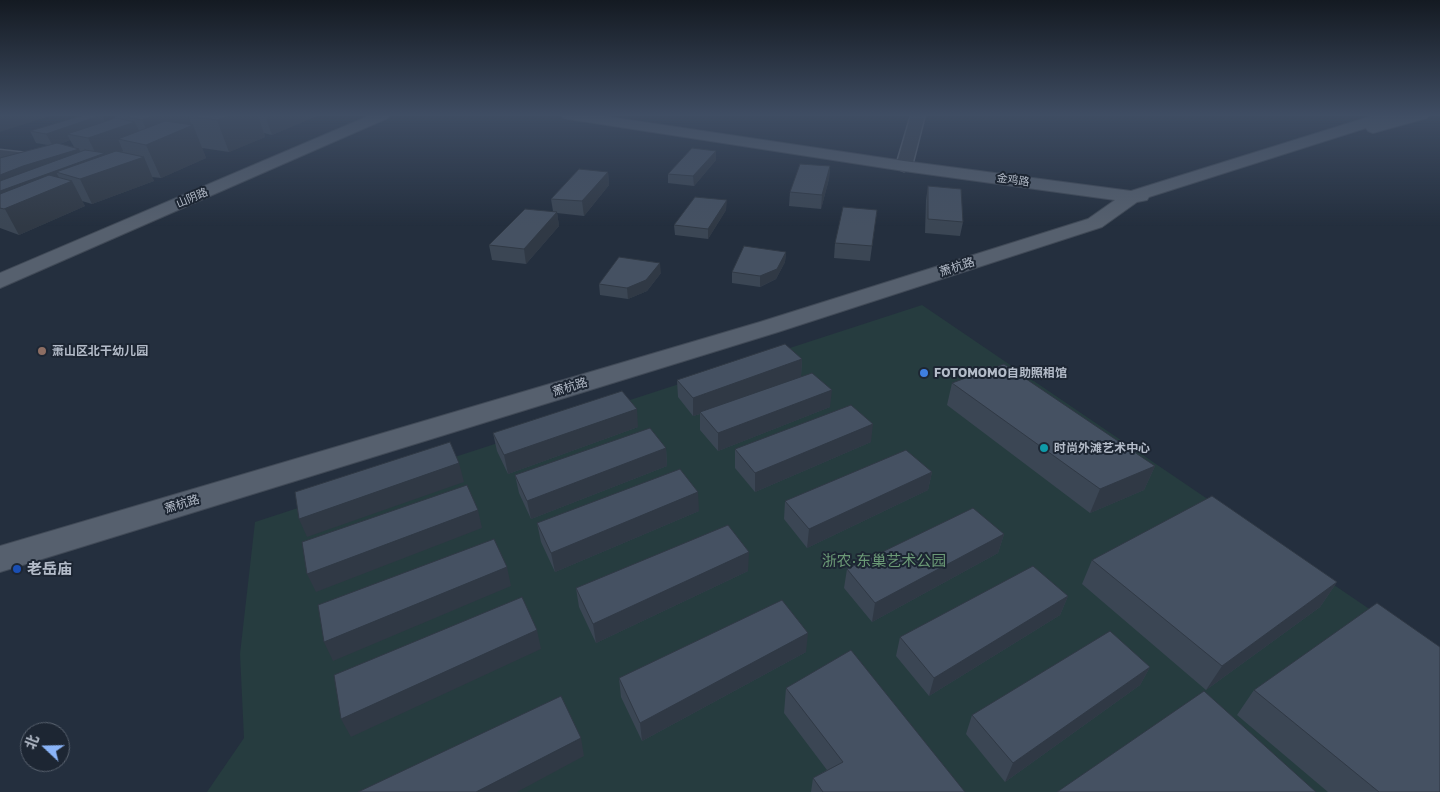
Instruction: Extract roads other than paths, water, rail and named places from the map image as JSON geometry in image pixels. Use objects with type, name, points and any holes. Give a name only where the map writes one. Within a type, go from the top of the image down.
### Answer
[{"type":"main road","name":"山阴路","points":[[54,239],[265,152]]},
{"type":"main road","name":"山阴路","points":[[0,281],[298,152]]},
{"type":"main road","name":"金鸡路","points":[[812,152],[1132,196]]},
{"type":"main road","name":"萧杭路","points":[[0,559],[811,314],[1095,223],[1132,196],[1272,152]]},
{"type":"main road","points":[[1132,196],[1175,192],[1298,152]]},
{"type":"street","points":[[904,166],[908,152]]},
{"type":"street","points":[[0,154],[35,159],[0,170]]},
{"type":"place","name":"萧山区北干幼儿园","points":[[42,351]]},
{"type":"place","name":"FOTOMOMO自助照相馆","points":[[924,373]]},
{"type":"place","name":"时尚外滩艺术中心","points":[[1044,448]]},
{"type":"place","name":"老岳庙","points":[[17,569]]},
{"type":"park label","name":"浙农·东巢艺术公园","points":[[884,561]]}]
